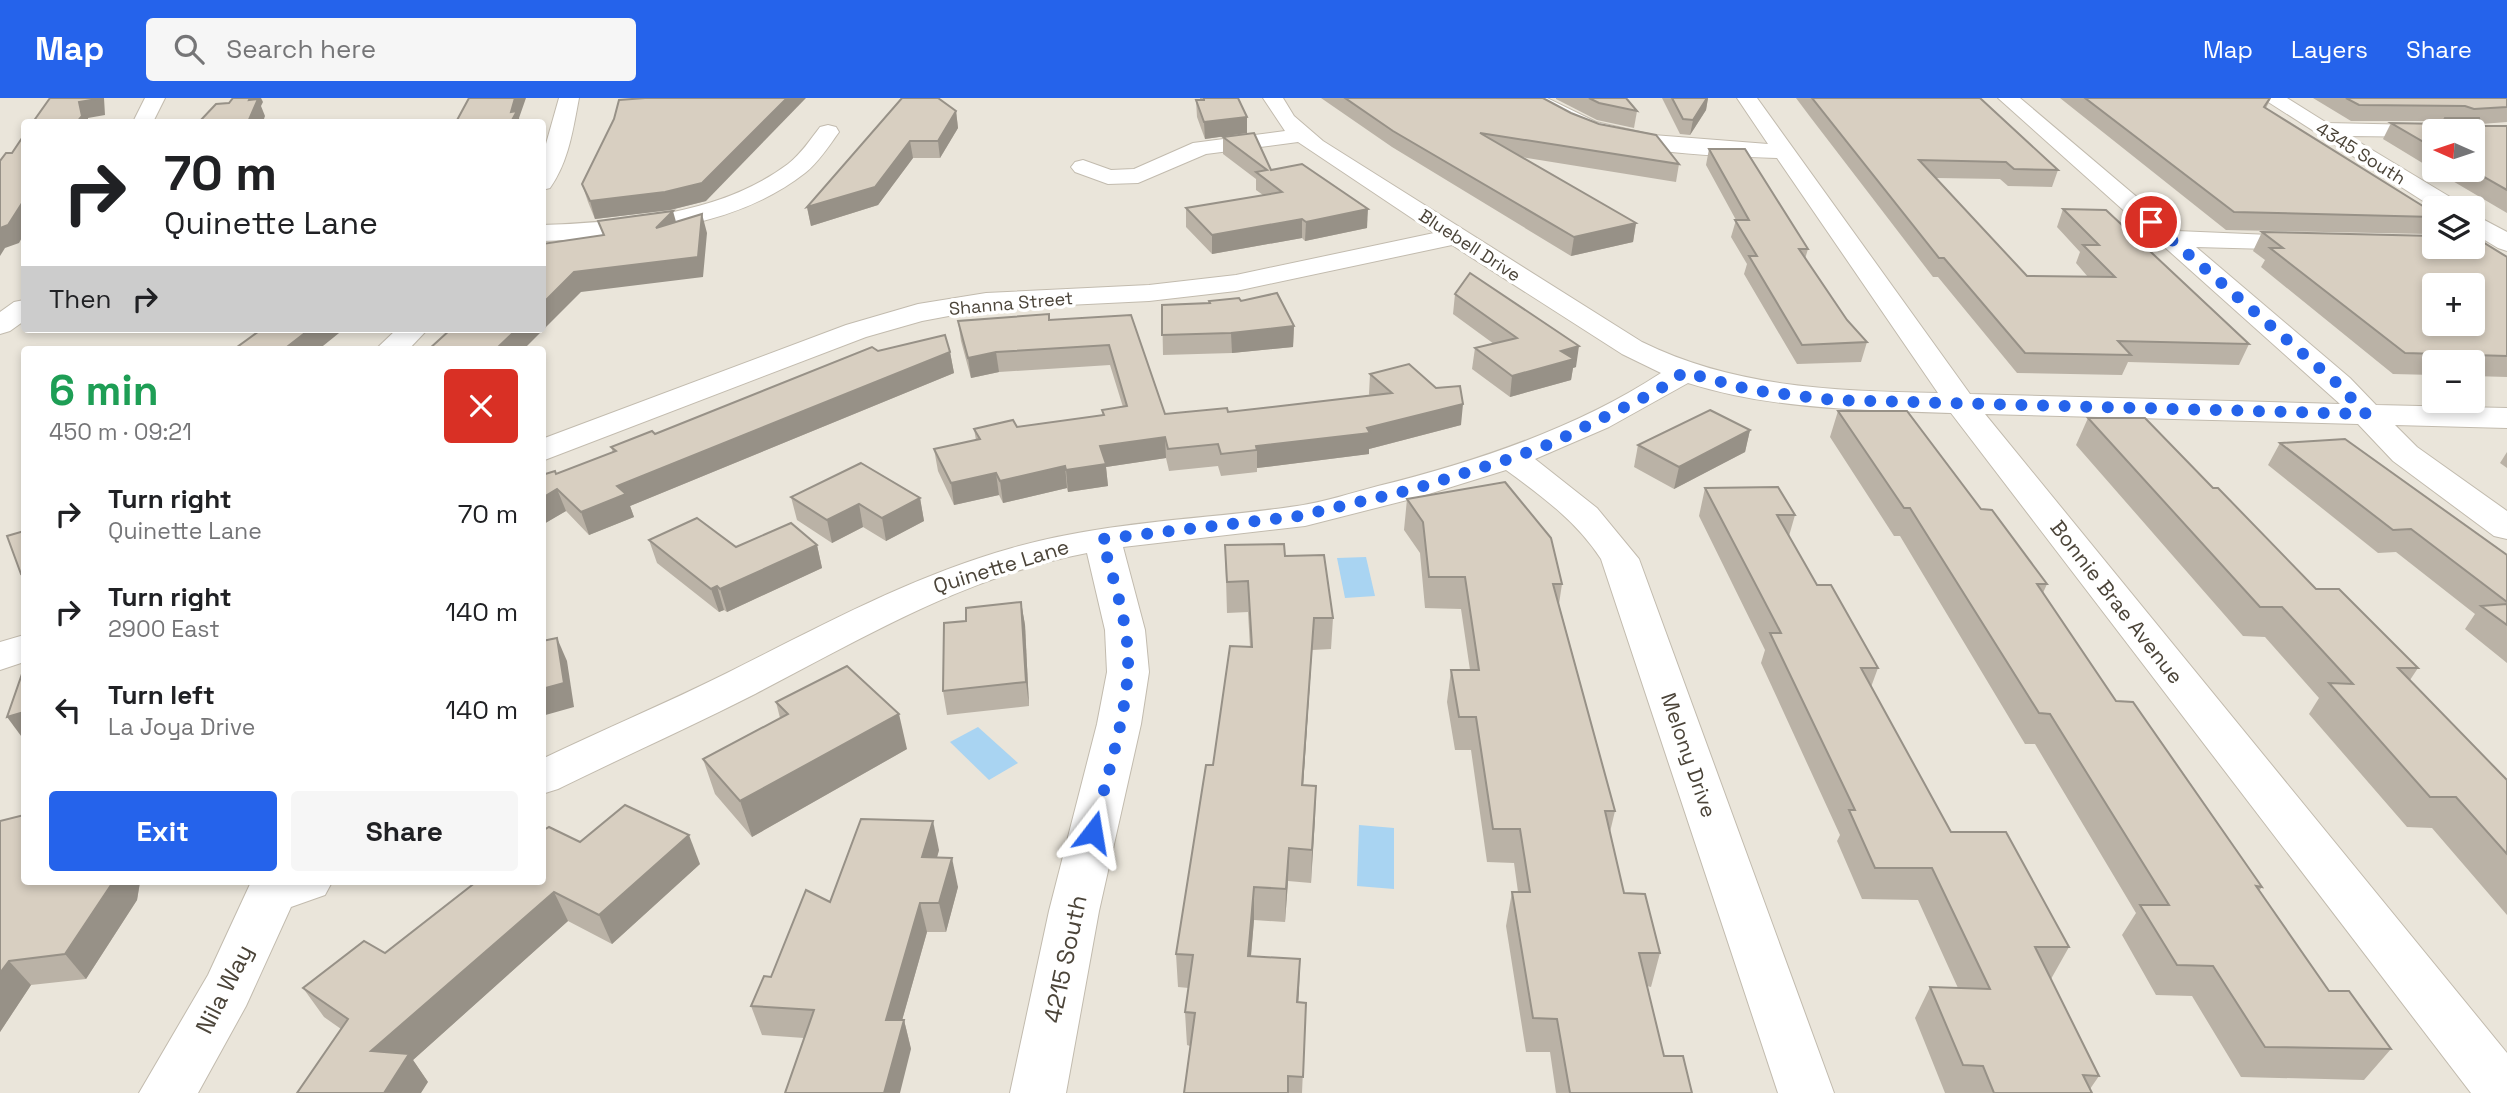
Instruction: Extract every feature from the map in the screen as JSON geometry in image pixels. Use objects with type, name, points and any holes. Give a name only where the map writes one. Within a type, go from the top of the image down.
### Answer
[{"type":"street","points":[[144,119],[155,98]]},
{"type":"street","points":[[546,175],[557,152],[569,98]]},
{"type":"street","name":"Bluebell Drive","points":[[1273,98],[1280,111],[1302,135],[1632,348],[1684,372],[1751,390],[1833,400],[2507,418]]},
{"type":"street","points":[[1532,98],[1565,117],[1624,134],[1690,146],[1783,151]]},
{"type":"street","name":"Bonnie Brae Avenue","points":[[1747,98],[1960,403],[2505,1093]]},
{"type":"street","points":[[2008,98],[2339,385],[2404,454],[2507,527]]},
{"type":"street","name":"4345 South","points":[[2272,98],[2431,196]]},
{"type":"street","points":[[2322,129],[2422,130]]},
{"type":"street","points":[[546,233],[644,224],[723,204],[766,187],[796,169],[828,132]]},
{"type":"street","points":[[1083,167],[1108,177],[1138,176],[1201,148],[1302,135]]},
{"type":"street","points":[[2485,230],[2507,245]]},
{"type":"street","name":"Shanna Street","points":[[546,449],[856,331],[918,313],[986,301],[1149,293],[1236,283],[1457,236]]},
{"type":"street","points":[[2171,239],[2337,243]]},
{"type":"street","points":[[2485,245],[2507,245]]},
{"type":"street","points":[[0,326],[21,310]]},
{"type":"street","points":[[395,346],[409,333]]},
{"type":"street","name":"Quinette Lane","points":[[546,776],[625,736],[702,703],[925,589],[1030,554],[1102,539],[1299,516],[1414,489],[1550,444],[1657,391],[1684,372]]},
{"type":"street","name":"Melony Drive","points":[[1512,458],[1578,507],[1596,524],[1620,559],[1806,1093]]},
{"type":"street","name":"4215 South","points":[[1038,1093],[1074,911],[1121,714],[1128,672],[1125,630],[1102,539]]},
{"type":"street","points":[[0,657],[21,649]]},
{"type":"street","name":"Nila Way","points":[[167,1093],[285,886]]},
{"type":"shaded area","points":[[0,98],[2507,98],[2507,1093],[0,1093]]},
{"type":"water","points":[[1366,557],[1375,596],[1345,598],[1337,558]]},
{"type":"water","points":[[978,727],[1018,763],[989,780],[950,742]]},
{"type":"water","points":[[1359,825],[1394,828],[1394,889],[1357,886]]},
{"type":"building","points":[[50,98],[97,98],[79,102],[82,116],[80,119],[35,119]]},
{"type":"building","points":[[233,98],[258,99],[249,119],[202,119],[216,104],[229,103]]},
{"type":"building","points":[[469,98],[515,98],[511,112],[517,111],[513,119],[458,119]]},
{"type":"building","points":[[787,98],[702,183],[665,192],[590,201],[582,184],[614,119],[619,100]]},
{"type":"building","points":[[902,98],[938,98],[956,111],[938,141],[910,141],[875,187],[807,207]]},
{"type":"building","points":[[1238,98],[1247,117],[1204,122],[1196,100]]},
{"type":"building","points":[[1345,98],[1543,98],[1599,124],[1656,135],[1679,164],[1480,133],[1636,223],[1574,237],[1393,131]]},
{"type":"building","points":[[1589,98],[1626,98],[1637,111],[1599,103]]},
{"type":"building","points":[[1672,98],[1707,98],[1693,120],[1683,119]]},
{"type":"building","points":[[1812,98],[1980,98],[2058,170],[2014,169],[2006,162],[1919,160],[2027,276],[2115,277],[2083,245],[2099,245],[2063,209],[2106,210],[2249,344],[2118,341],[2131,355],[2025,353],[1944,258],[1939,258]]},
{"type":"building","points":[[2085,98],[2270,98],[2264,107],[2422,206],[2422,217],[2234,212]]},
{"type":"building","points":[[2346,98],[2507,98],[2507,107],[2474,109],[2465,106],[2359,105]]},
{"type":"building","points":[[2479,118],[2479,119],[2444,119]]},
{"type":"building","points":[[2391,123],[2422,124],[2422,141]]},
{"type":"building","points":[[2485,126],[2507,126],[2507,190],[2485,177]]},
{"type":"building","points":[[1254,133],[1271,170],[1302,164],[1368,209],[1306,222],[1302,219],[1212,235],[1186,208],[1282,192],[1256,172],[1267,170],[1223,137]]},
{"type":"building","points":[[21,140],[21,205],[8,225],[0,228],[0,161],[6,153],[12,153]]},
{"type":"building","points":[[1709,149],[1745,149],[1808,249],[1799,249],[1847,320],[1867,342],[1802,345],[1749,256],[1757,256],[1735,220],[1749,220]]},
{"type":"building","points":[[673,211],[656,228],[702,214],[698,257],[574,272],[546,300],[546,243],[604,235],[598,221]]},
{"type":"building","points":[[2262,232],[2422,236],[2422,259],[2485,259],[2485,243],[2507,257],[2507,356],[2485,355],[2485,350],[2422,350],[2422,354],[2405,353],[2270,248],[2283,248]]},
{"type":"building","points":[[1470,273],[1579,346],[1561,351],[1574,359],[1512,376],[1475,348],[1517,338],[1455,294]]},
{"type":"building","points":[[1277,293],[1294,326],[1231,333],[1162,335],[1162,305],[1210,303],[1209,301],[1239,298],[1241,301]]},
{"type":"building","points":[[1049,314],[1049,320],[1131,315],[1165,414],[1227,408],[1228,412],[1392,393],[1370,374],[1409,364],[1436,388],[1460,386],[1463,404],[1367,428],[1370,433],[1256,446],[1257,450],[1221,454],[1218,444],[1168,449],[1165,437],[1100,446],[1106,464],[1066,470],[1065,466],[1000,481],[996,473],[951,483],[934,449],[980,439],[974,429],[1013,420],[1017,427],[1104,415],[1102,410],[1127,406],[1109,345],[996,352],[968,358],[958,321]]},
{"type":"building","points":[[256,333],[305,333],[288,346],[239,346]]},
{"type":"building","points":[[447,333],[513,333],[499,346],[432,346]]},
{"type":"building","points":[[945,335],[950,352],[617,486],[626,494],[581,512],[557,489],[546,496],[546,474],[555,471],[556,474],[616,451],[611,447],[652,431],[655,434],[872,347],[878,351]]},
{"type":"building","points":[[1710,410],[1750,430],[1679,467],[1638,445]]},
{"type":"building","points":[[1838,411],[1907,411],[1981,509],[1992,510],[2047,584],[2037,584],[2116,701],[2133,702],[2262,887],[2256,886],[2329,991],[2349,991],[2391,1049],[2265,1047],[2213,966],[2177,965],[2140,905],[2169,905],[2050,714],[2039,713],[1910,508],[1904,508]]},
{"type":"building","points":[[2088,418],[2145,418],[2213,488],[2218,488],[2316,589],[2339,589],[2418,668],[2398,668],[2507,780],[2507,854],[2456,797],[2430,797],[2329,683],[2353,684],[2282,607],[2260,607]]},
{"type":"building","points":[[2345,439],[2507,555],[2507,602],[2411,529],[2393,530],[2280,443]]},
{"type":"building","points":[[861,463],[920,498],[882,518],[859,504],[827,520],[791,497]]},
{"type":"building","points":[[1505,482],[1551,538],[1562,584],[1553,584],[1615,811],[1605,811],[1624,893],[1645,894],[1660,953],[1639,953],[1664,1056],[1683,1056],[1692,1093],[1570,1093],[1557,1019],[1533,1018],[1512,892],[1530,892],[1520,829],[1493,829],[1476,717],[1459,717],[1451,670],[1479,670],[1465,577],[1429,577],[1423,522],[1407,499]]},
{"type":"building","points":[[1778,487],[1795,515],[1777,515],[1817,585],[1831,585],[1878,668],[1861,668],[1951,832],[2006,832],[2069,947],[2035,947],[2099,1076],[2083,1075],[2092,1093],[1994,1093],[1983,1066],[1963,1065],[1930,987],[1990,989],[1932,868],[1875,868],[1849,810],[1855,810],[1770,633],[1781,633],[1705,488]]},
{"type":"building","points":[[697,518],[736,547],[791,523],[817,545],[720,589],[717,586],[711,589],[649,540]]},
{"type":"building","points":[[21,532],[21,574],[7,536]]},
{"type":"building","points":[[1284,544],[1285,556],[1324,555],[1333,618],[1314,618],[1302,785],[1316,786],[1312,850],[1289,848],[1286,889],[1254,887],[1248,956],[1300,959],[1297,1002],[1306,1003],[1303,1077],[1288,1076],[1288,1093],[1184,1093],[1195,1013],[1185,1012],[1193,955],[1176,954],[1206,765],[1213,765],[1230,646],[1252,647],[1248,581],[1227,582],[1225,545]]},
{"type":"building","points":[[1021,602],[1026,682],[943,691],[944,623],[966,621],[966,608]]},
{"type":"building","points":[[2507,604],[2507,625],[2481,606]]},
{"type":"building","points":[[557,638],[564,683],[546,688],[546,640]]},
{"type":"building","points":[[847,666],[899,714],[740,801],[703,759],[788,714],[776,702]]},
{"type":"building","points":[[21,677],[21,713],[7,717]]},
{"type":"building","points":[[625,805],[689,835],[599,915],[554,892],[371,1051],[409,1054],[384,1093],[297,1093],[348,1019],[303,988],[364,941],[385,953],[472,885],[546,885],[546,829],[549,827],[580,842]]},
{"type":"building","points":[[21,816],[21,885],[111,885],[65,954],[9,961],[0,973],[0,821]]},
{"type":"building","points":[[861,819],[933,821],[922,857],[952,858],[939,903],[920,903],[886,1020],[904,1020],[884,1093],[785,1093],[814,1010],[751,1006],[764,976],[771,977],[806,890],[830,902]]},
{"type":"route","points":[[1093,832],[1128,672],[1125,630],[1102,539],[1299,516],[1414,489],[1550,444],[1657,391],[1684,372],[1751,390],[1833,400],[2366,414],[2339,385],[2151,222]]}]
